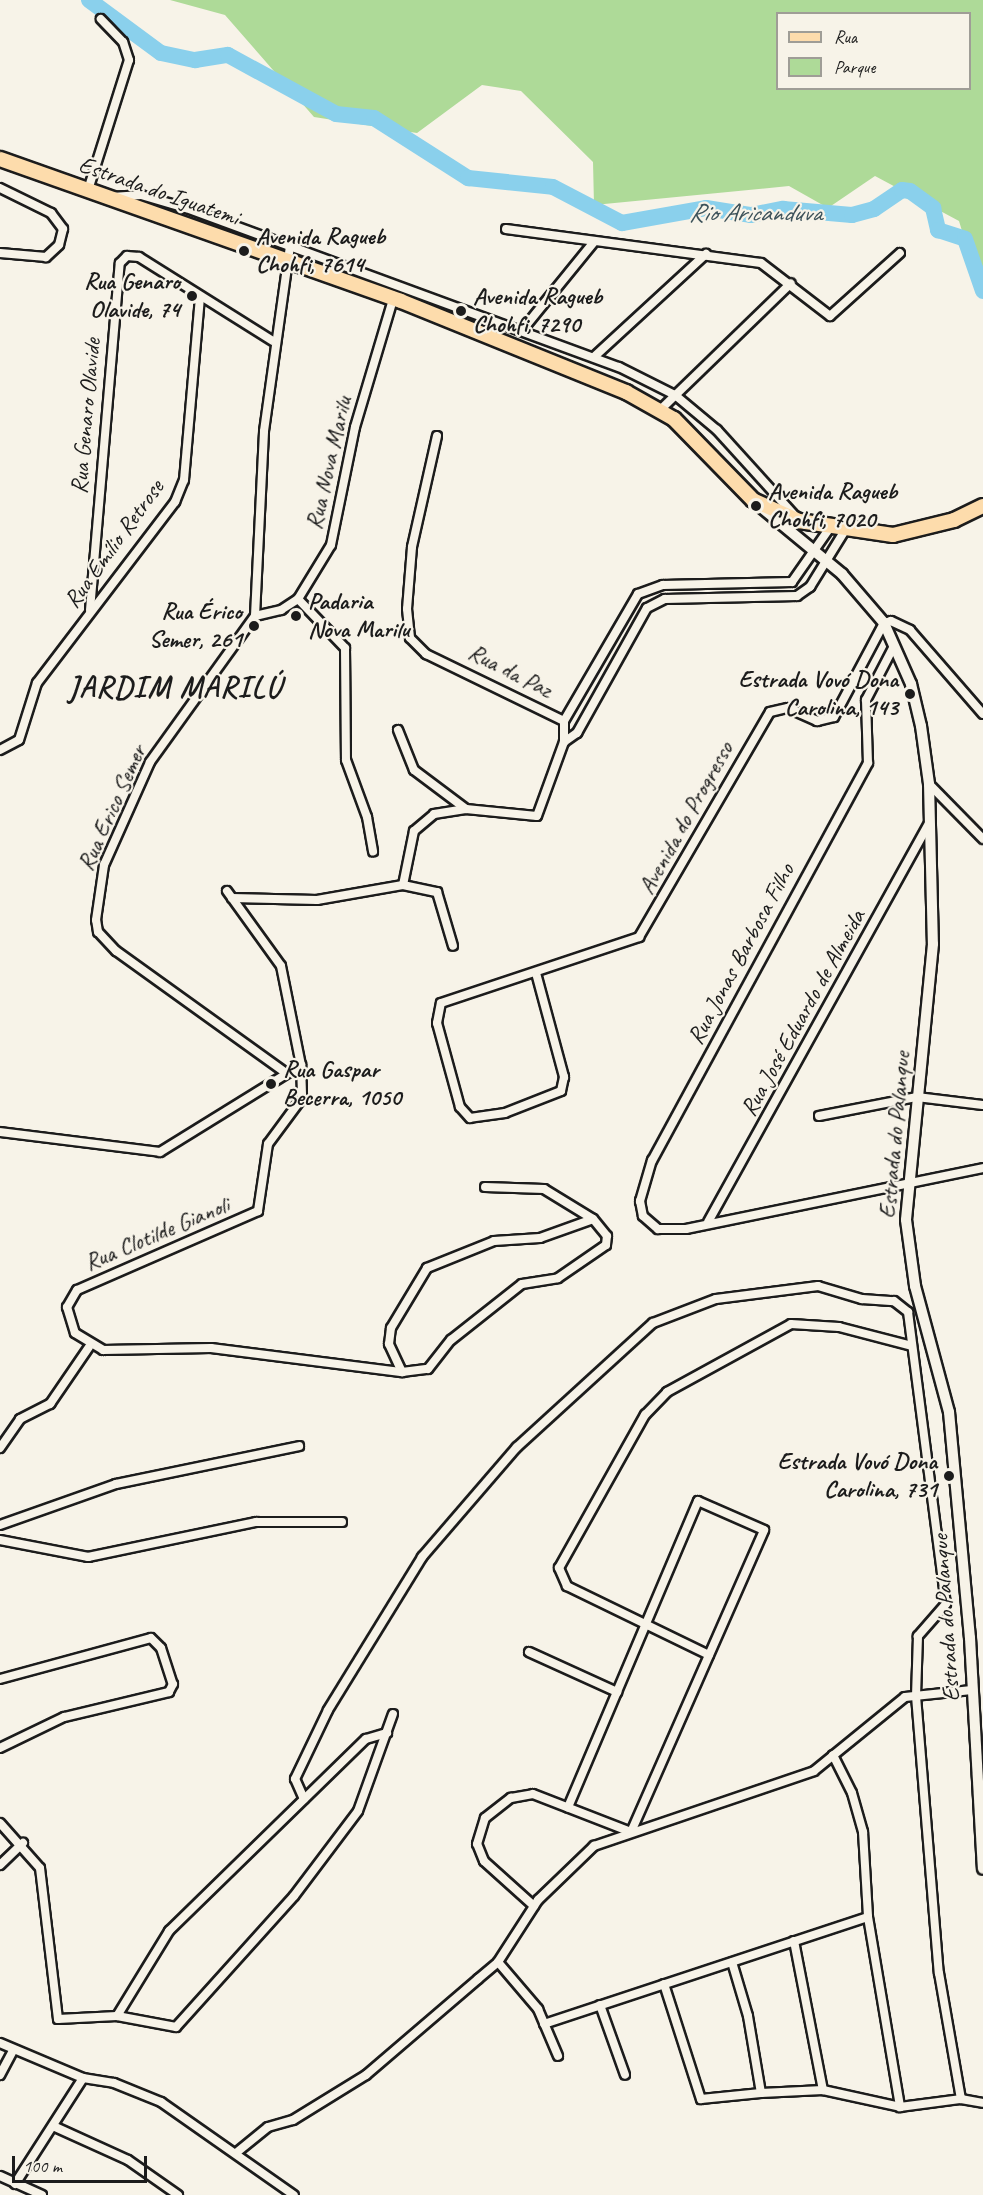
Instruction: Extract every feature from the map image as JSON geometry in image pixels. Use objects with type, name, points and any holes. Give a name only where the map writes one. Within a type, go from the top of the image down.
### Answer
[{"type":"main road","name":"Estrada do Iguatemi","points":[[1,163],[88,190],[393,298],[660,410],[753,500],[800,521],[844,532],[909,533],[983,506]]},
{"type":"street","points":[[88,190],[129,60],[123,42],[101,19]]},
{"type":"street","points":[[0,188],[51,213],[63,229],[59,245],[46,257],[0,253]]},
{"type":"street","points":[[109,198],[154,197],[524,328],[595,356],[675,395],[717,430],[800,521]]},
{"type":"street","points":[[506,229],[594,242],[706,254],[767,265],[821,313],[835,315],[900,253]]},
{"type":"street","points":[[524,328],[594,242]]},
{"type":"street","points":[[290,246],[273,341],[255,616],[298,599],[345,648],[346,760],[367,817],[373,851]]},
{"type":"street","points":[[595,356],[706,254]]},
{"type":"street","name":"Rua Genaro Olavide","points":[[90,610],[120,263],[127,256],[139,257],[273,341]]},
{"type":"street","name":"Rua Nova Marilu","points":[[298,599],[331,545],[355,427],[397,284]]},
{"type":"street","points":[[660,410],[791,284]]},
{"type":"street","name":"Rua Emílio Retrose","points":[[0,750],[19,741],[32,691],[180,492],[200,297]]},
{"type":"street","name":"Rua da Paz","points":[[437,436],[418,514],[407,609],[413,642],[564,721]]},
{"type":"street","name":"Estrada do Palanque","points":[[753,500],[828,562],[884,623],[917,704],[929,784],[933,944],[906,1220],[915,1286],[949,1412],[972,1690],[983,1869]]},
{"type":"street","points":[[403,885],[417,825],[434,814],[466,809],[534,818],[546,796],[564,742],[564,721],[626,609],[642,590],[785,584],[799,578],[830,529]]},
{"type":"street","points":[[564,742],[577,733],[647,608],[665,599],[797,596],[828,562],[844,532]]},
{"type":"street","name":"Rua Erico Semer","points":[[255,616],[150,762],[104,865],[96,920],[98,932],[116,951],[286,1073]]},
{"type":"street","points":[[884,623],[910,630],[983,714]]},
{"type":"street","name":"Avenida do Progresso","points":[[536,973],[564,1077],[561,1091],[504,1113],[470,1119],[460,1107],[437,1009],[444,1001],[536,973],[639,937],[762,721],[782,708],[817,721],[834,717],[884,623]]},
{"type":"street","name":"Rua Jonas Barbosa Filho","points":[[894,646],[866,700],[865,769],[645,1175],[640,1201],[650,1223],[665,1230],[908,1184],[983,1167]]},
{"type":"street","points":[[398,729],[414,770],[466,809]]},
{"type":"street","points":[[929,784],[983,839]]},
{"type":"street","name":"Rua José Eduardo de Almeida","points":[[708,1222],[931,821]]},
{"type":"street","points":[[0,1132],[160,1152],[301,1065],[281,966],[230,894],[317,900],[403,885],[437,892],[453,946]]},
{"type":"street","name":"Rua Clotilde Gianoli","points":[[89,1347],[71,1326],[67,1307],[77,1290],[258,1211],[268,1144],[302,1098],[301,1065]]},
{"type":"street","points":[[819,1116],[917,1097],[983,1105]]},
{"type":"street","points":[[0,1448],[16,1422],[50,1404],[89,1347],[211,1348],[402,1372],[428,1369],[451,1340],[522,1284],[558,1278],[601,1252],[608,1240],[594,1219],[544,1189],[485,1186]]},
{"type":"street","points":[[402,1372],[389,1336],[427,1268],[494,1241],[540,1238],[594,1219]]},
{"type":"street","points":[[304,1799],[295,1779],[328,1710],[422,1557],[517,1448],[653,1323],[716,1299],[818,1286],[862,1299],[894,1300],[908,1312],[946,1604],[918,1636],[916,1696],[939,1972],[961,2099]]},
{"type":"street","points":[[709,1655],[644,1626],[567,1586],[559,1569],[629,1442],[667,1392],[791,1324],[839,1328],[912,1346]]},
{"type":"street","points":[[0,1524],[116,1484],[299,1446]]},
{"type":"street","points":[[568,1808],[698,1501],[764,1530],[631,1832]]},
{"type":"street","points":[[0,1540],[88,1557],[256,1522],[342,1522]]},
{"type":"street","points":[[0,1679],[151,1638],[161,1648],[173,1684],[169,1692],[64,1717],[0,1748]]},
{"type":"street","points":[[529,1652],[617,1692]]},
{"type":"street","points":[[236,2152],[268,2127],[293,2120],[366,2075],[498,1962],[534,1906],[594,1846],[814,1770],[905,1697],[972,1690]]},
{"type":"street","points":[[0,1823],[23,1843],[40,1868],[58,2019],[117,2016],[176,2027],[294,1896],[358,1811],[393,1714]]},
{"type":"street","points":[[117,2016],[169,1931],[366,1739],[387,1733]]},
{"type":"street","points":[[833,1755],[852,1793],[863,1832],[868,1917],[900,2107]]},
{"type":"street","points":[[534,1906],[484,1861],[477,1844],[485,1818],[511,1798],[533,1794],[631,1832]]},
{"type":"street","points":[[0,1865],[23,1843]]},
{"type":"street","points":[[544,2024],[868,1917]]},
{"type":"street","points":[[794,1941],[823,2090]]},
{"type":"street","points":[[498,1962],[544,2024],[558,2056]]},
{"type":"street","points":[[732,1962],[761,2093]]},
{"type":"street","points":[[664,1984],[701,2099],[823,2090],[900,2107],[961,2099],[983,2103]]},
{"type":"street","points":[[600,2005],[625,2075]]},
{"type":"street","points":[[0,2043],[12,2052],[83,2078],[114,2083],[161,2102],[236,2152],[294,2195]]},
{"type":"street","points":[[0,2075],[12,2052]]},
{"type":"street","points":[[15,2184],[83,2078]]},
{"type":"street","points":[[53,2126],[128,2160],[178,2195]]},
{"type":"street","points":[[0,2176],[42,2195]]},
{"type":"green space","points":[[170,0],[983,0],[983,272],[973,267],[959,221],[875,176],[828,208],[789,186],[594,205],[593,162],[521,91],[482,85],[417,133],[314,117],[225,15]]},
{"type":"waterway","name":"Rio Aricanduva","points":[[89,0],[161,53],[195,60],[228,55],[336,114],[374,118],[468,178],[553,187],[622,223],[706,208],[751,215],[783,209],[852,215],[874,209],[902,190],[910,191],[933,208],[938,230],[965,239],[983,291]]},
{"type":"place","name":"Avenida Ragueb Chohfi, 7614","points":[[244,251]]},
{"type":"place","name":"Rua Genaro Olavide, 74","points":[[192,296]]},
{"type":"place","name":"Avenida Ragueb Chohfi, 7290","points":[[461,311]]},
{"type":"place","name":"Avenida Ragueb Chohfi, 7020","points":[[756,506]]},
{"type":"place","name":"Padaria Nova Marilu","points":[[296,616]]},
{"type":"place","name":"Rua Érico Semer, 261","points":[[254,626]]},
{"type":"place","name":"Estrada Vovó Dona Carolina, 143","points":[[910,694]]},
{"type":"place","name":"Rua Gaspar Becerra, 1050","points":[[271,1084]]},
{"type":"place","name":"Estrada Vovó Dona Carolina, 731","points":[[949,1476]]},
{"type":"district","name":"JARDIM MARILÚ","points":[[175,687]]}]
